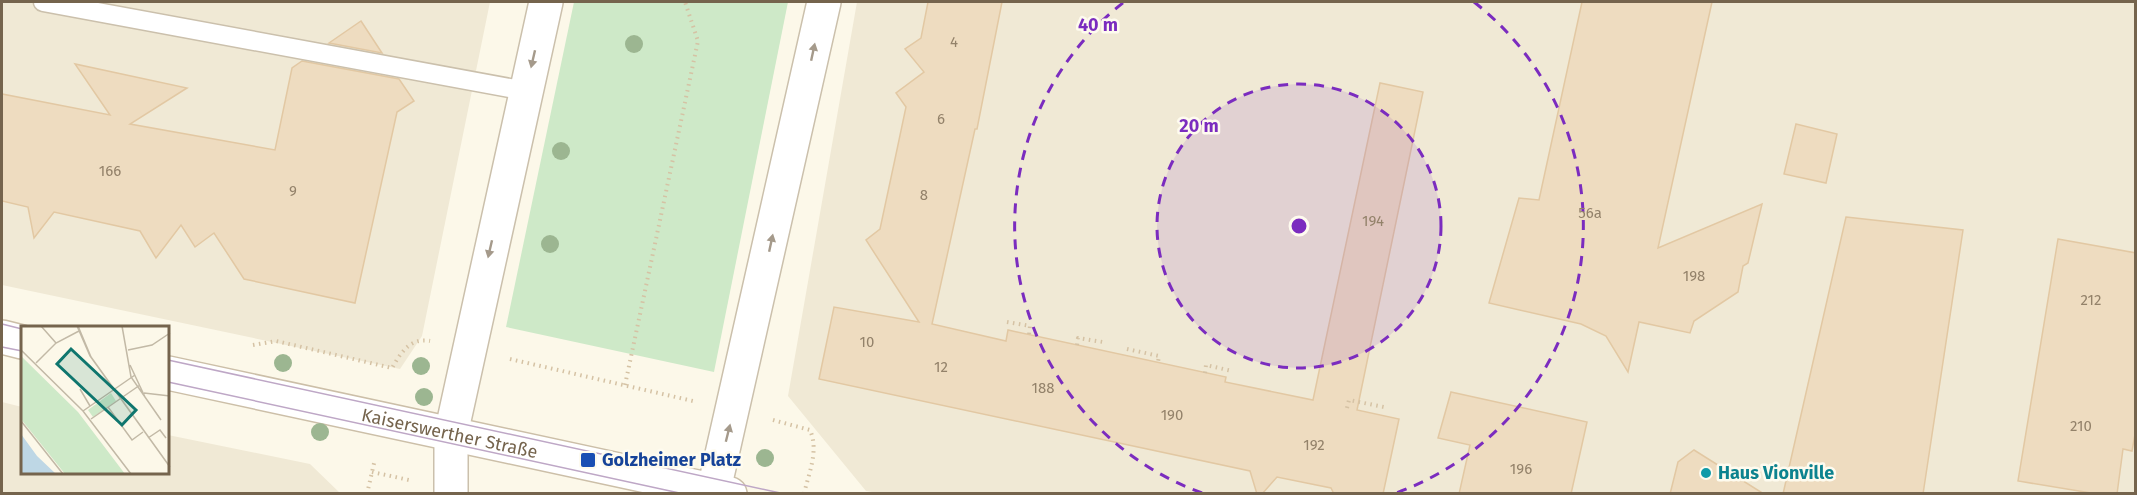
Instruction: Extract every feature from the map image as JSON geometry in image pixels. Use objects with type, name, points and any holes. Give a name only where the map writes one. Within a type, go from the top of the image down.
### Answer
[{"type":"street","points":[[451,494],[451,434],[546,2]]},
{"type":"street","points":[[719,492],[734,410],[824,2]]},
{"type":"street","points":[[2,337],[21,342]]},
{"type":"street","name":"Kaiserswerther Straße","points":[[170,373],[719,492]]},
{"type":"lane","points":[[43,2],[526,91]]},
{"type":"path","points":[[625,385],[698,41],[684,2]]},
{"type":"path","points":[[1007,322],[1030,326],[1029,334]]},
{"type":"path","points":[[1077,345],[1078,338],[1103,342]]},
{"type":"path","points":[[253,345],[276,341],[392,368],[404,348],[423,340],[734,410],[810,430],[814,439],[814,454],[804,494]]},
{"type":"path","points":[[1127,349],[1159,356],[1158,362]]},
{"type":"path","points":[[1205,373],[1206,364],[1232,370]]},
{"type":"path","points":[[1347,408],[1349,400],[1384,407]]},
{"type":"shaded area","points":[[2,2],[490,2],[422,336],[400,369],[2,285]]},
{"type":"shaded area","points":[[857,2],[2135,2],[2135,493],[878,493],[866,491],[788,396]]},
{"type":"shaded area","points":[[2,402],[21,407],[21,474],[170,474],[170,435],[310,464],[340,493],[2,493]]},
{"type":"green space","points":[[574,2],[788,2],[714,372],[506,327]]},
{"type":"building","points":[[928,2],[1002,2],[977,129],[975,129],[932,324],[1006,341],[1008,330],[1226,377],[1225,382],[1313,400],[1380,83],[1423,92],[1357,410],[1399,419],[1383,494],[1334,494],[1331,488],[1277,477],[1262,494],[1257,494],[1250,471],[819,379],[834,307],[919,322],[866,240],[880,229],[906,107],[896,93],[924,72],[905,49],[921,38]]},
{"type":"building","points":[[1582,2],[1712,2],[1658,248],[1762,204],[1748,263],[1743,266],[1738,292],[1694,321],[1690,333],[1639,322],[1628,372],[1606,336],[1581,324],[1489,303],[1519,198],[1539,200]]},
{"type":"building","points":[[361,21],[382,53],[329,43]]},
{"type":"building","points":[[302,61],[399,79],[414,101],[397,112],[355,303],[244,279],[214,233],[195,247],[181,225],[156,258],[140,231],[54,212],[34,238],[28,207],[2,201],[2,94],[110,115],[75,64],[187,88],[130,124],[275,150],[292,68]]},
{"type":"building","points":[[1796,124],[1837,134],[1826,183],[1784,174]]},
{"type":"building","points":[[1846,217],[1963,230],[1923,494],[1783,494]]},
{"type":"building","points":[[2058,239],[2136,253],[2136,429],[2132,451],[2123,449],[2117,494],[2097,494],[2018,481]]},
{"type":"building","points":[[1451,392],[1587,422],[1571,494],[1459,494],[1470,445],[1438,438]]},
{"type":"building","name":"Haus Vionville","points":[[1694,450],[1764,494],[1670,494],[1678,462]]},
{"type":"tram line","points":[[2,324],[21,329]]},
{"type":"tram line","points":[[2,347],[21,351]]},
{"type":"tram line","points":[[170,360],[785,494]]},
{"type":"tram line","points":[[170,382],[684,494]]},
{"type":"place","name":"Golzheimer Platz","points":[[588,460]]},
{"type":"place","name":"Haus Vionville","points":[[1706,473]]}]
